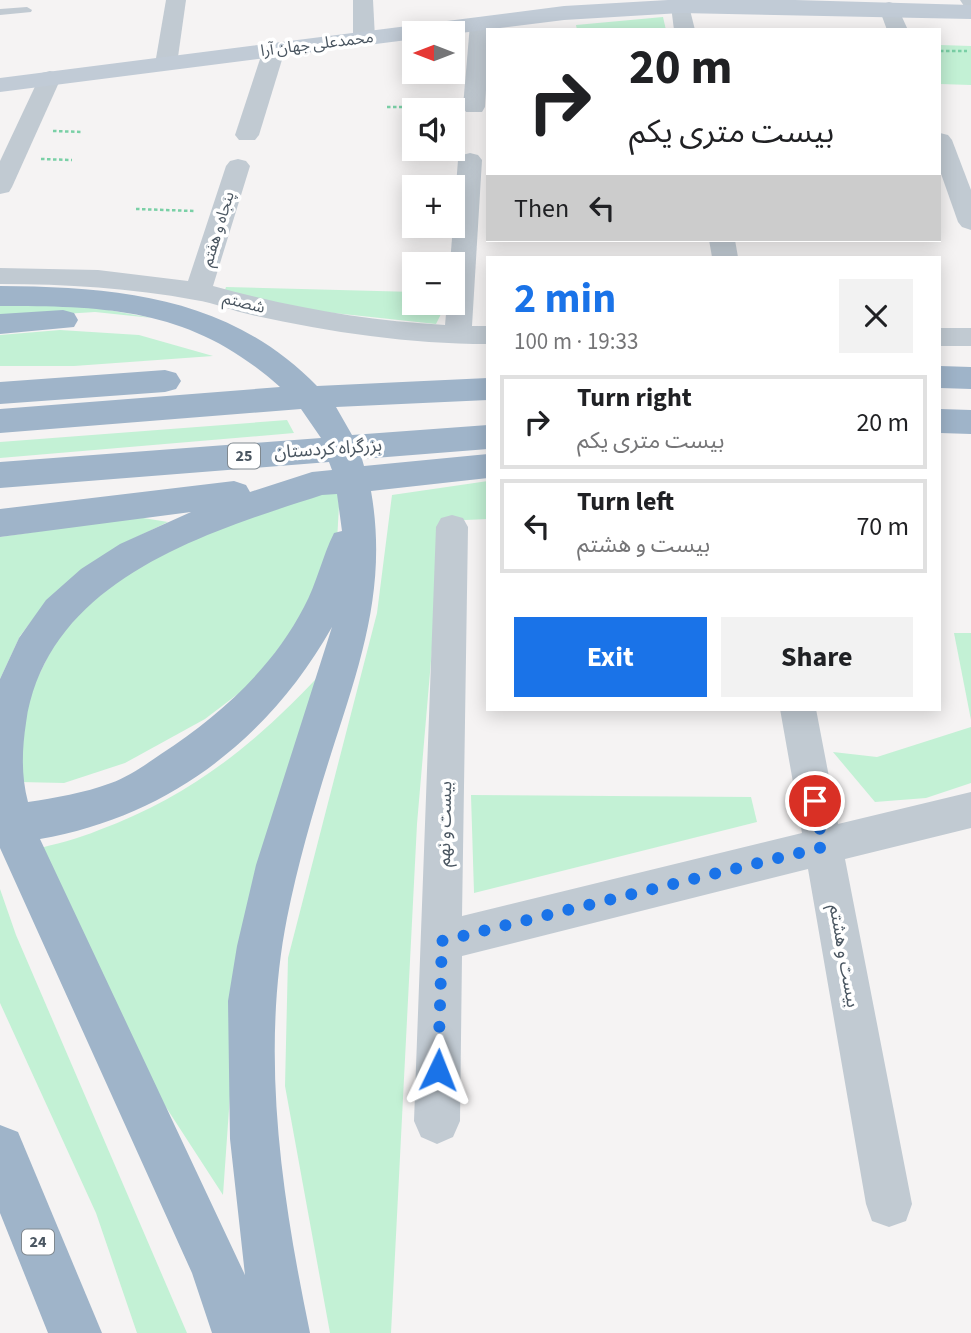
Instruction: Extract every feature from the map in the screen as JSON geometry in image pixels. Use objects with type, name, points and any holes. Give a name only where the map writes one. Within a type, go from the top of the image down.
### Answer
[{"type":"highway","points":[[0,296],[99,298],[157,307],[228,333],[308,395],[328,418],[347,458],[357,508],[362,566],[354,617],[280,853],[268,902],[251,1005],[253,1142],[283,1333]]},
{"type":"highway","points":[[0,324],[71,319],[136,322],[194,333],[251,349]]},
{"type":"highway","points":[[8,390],[398,368],[486,366]]},
{"type":"highway","points":[[941,377],[971,378]]},
{"type":"highway","points":[[0,421],[271,399],[486,389]]},
{"type":"highway","points":[[941,421],[971,422]]},
{"type":"highway","name":"بزرگراه کردستان","points":[[0,475],[486,437]]},
{"type":"highway","points":[[0,523],[486,466]]},
{"type":"highway","points":[[239,1333],[216,1267],[23,853],[3,789],[3,748],[7,711],[17,681],[44,630],[70,601],[133,551],[213,517],[312,485]]},
{"type":"highway","points":[[0,826],[56,818],[130,796],[196,755],[250,711],[313,631],[330,598],[357,508]]},
{"type":"highway","name":"24","points":[[0,1150],[75,1333]]},
{"type":"main road","name":"محمدعلی جهان آرا","points":[[0,85],[564,13],[767,3],[971,12]]},
{"type":"street","points":[[166,64],[176,0]]},
{"type":"street","points":[[363,0],[364,38]]},
{"type":"street","points":[[681,6],[685,28]]},
{"type":"street","points":[[889,8],[897,28]]},
{"type":"street","points":[[474,107],[480,24]]},
{"type":"street","points":[[247,135],[274,50]]},
{"type":"street","points":[[0,187],[50,78]]},
{"type":"street","points":[[941,143],[971,222]]},
{"type":"street","points":[[458,335],[470,159]]},
{"type":"street","name":"پنجاه و هفتم","points":[[198,291],[237,166]]},
{"type":"street","name":"شصتم","points":[[0,276],[73,275],[127,280],[198,291],[248,305],[375,328],[486,335]]},
{"type":"street","points":[[941,337],[971,337]]},
{"type":"street","name":"بیست و نهم","points":[[437,1121],[452,527]]},
{"type":"street","name":"بیست و هشتم","points":[[798,711],[890,1204]]},
{"type":"street","points":[[442,941],[971,810]]},
{"type":"lane","points":[[0,12],[27,10]]},
{"type":"path","points":[[941,51],[967,51]]},
{"type":"path","points":[[387,107],[474,107]]},
{"type":"path","points":[[136,209],[223,212]]},
{"type":"green space","points":[[663,17],[666,28],[577,28],[576,25]]},
{"type":"green space","points":[[941,45],[971,46],[971,85],[941,84]]},
{"type":"green space","points":[[226,287],[402,292],[402,315],[440,315],[436,324],[315,311],[224,293]]},
{"type":"green space","points":[[0,303],[76,304],[152,318],[95,312],[0,318]]},
{"type":"green space","points":[[60,330],[139,335],[213,356],[74,366],[0,366],[0,335]]},
{"type":"green space","points":[[287,420],[294,433],[0,458],[0,442]]},
{"type":"green space","points":[[486,481],[486,519],[443,521],[417,824],[391,1333],[330,1333],[285,1086],[288,958],[377,613],[392,495]]},
{"type":"green space","points":[[337,485],[337,541],[325,585],[255,681],[205,719],[125,763],[64,783],[20,782],[22,722],[30,693],[68,616],[166,544]]},
{"type":"green space","points":[[137,517],[168,522],[120,545],[33,619],[20,636],[0,679],[0,537]]},
{"type":"green space","points":[[954,633],[971,633],[971,720]]},
{"type":"green space","points":[[327,667],[241,938],[223,1195],[162,1101],[33,850],[83,836],[133,816],[195,782],[250,741],[302,694]]},
{"type":"green space","points":[[971,727],[971,783],[926,798],[875,802],[833,752],[877,757]]},
{"type":"green space","points":[[471,795],[751,797],[757,822],[474,893]]},
{"type":"green space","points":[[0,889],[16,935],[187,1333],[137,1333],[96,1213],[0,1003]]},
{"type":"route","points":[[438,1070],[442,941],[823,847],[815,801]]}]
